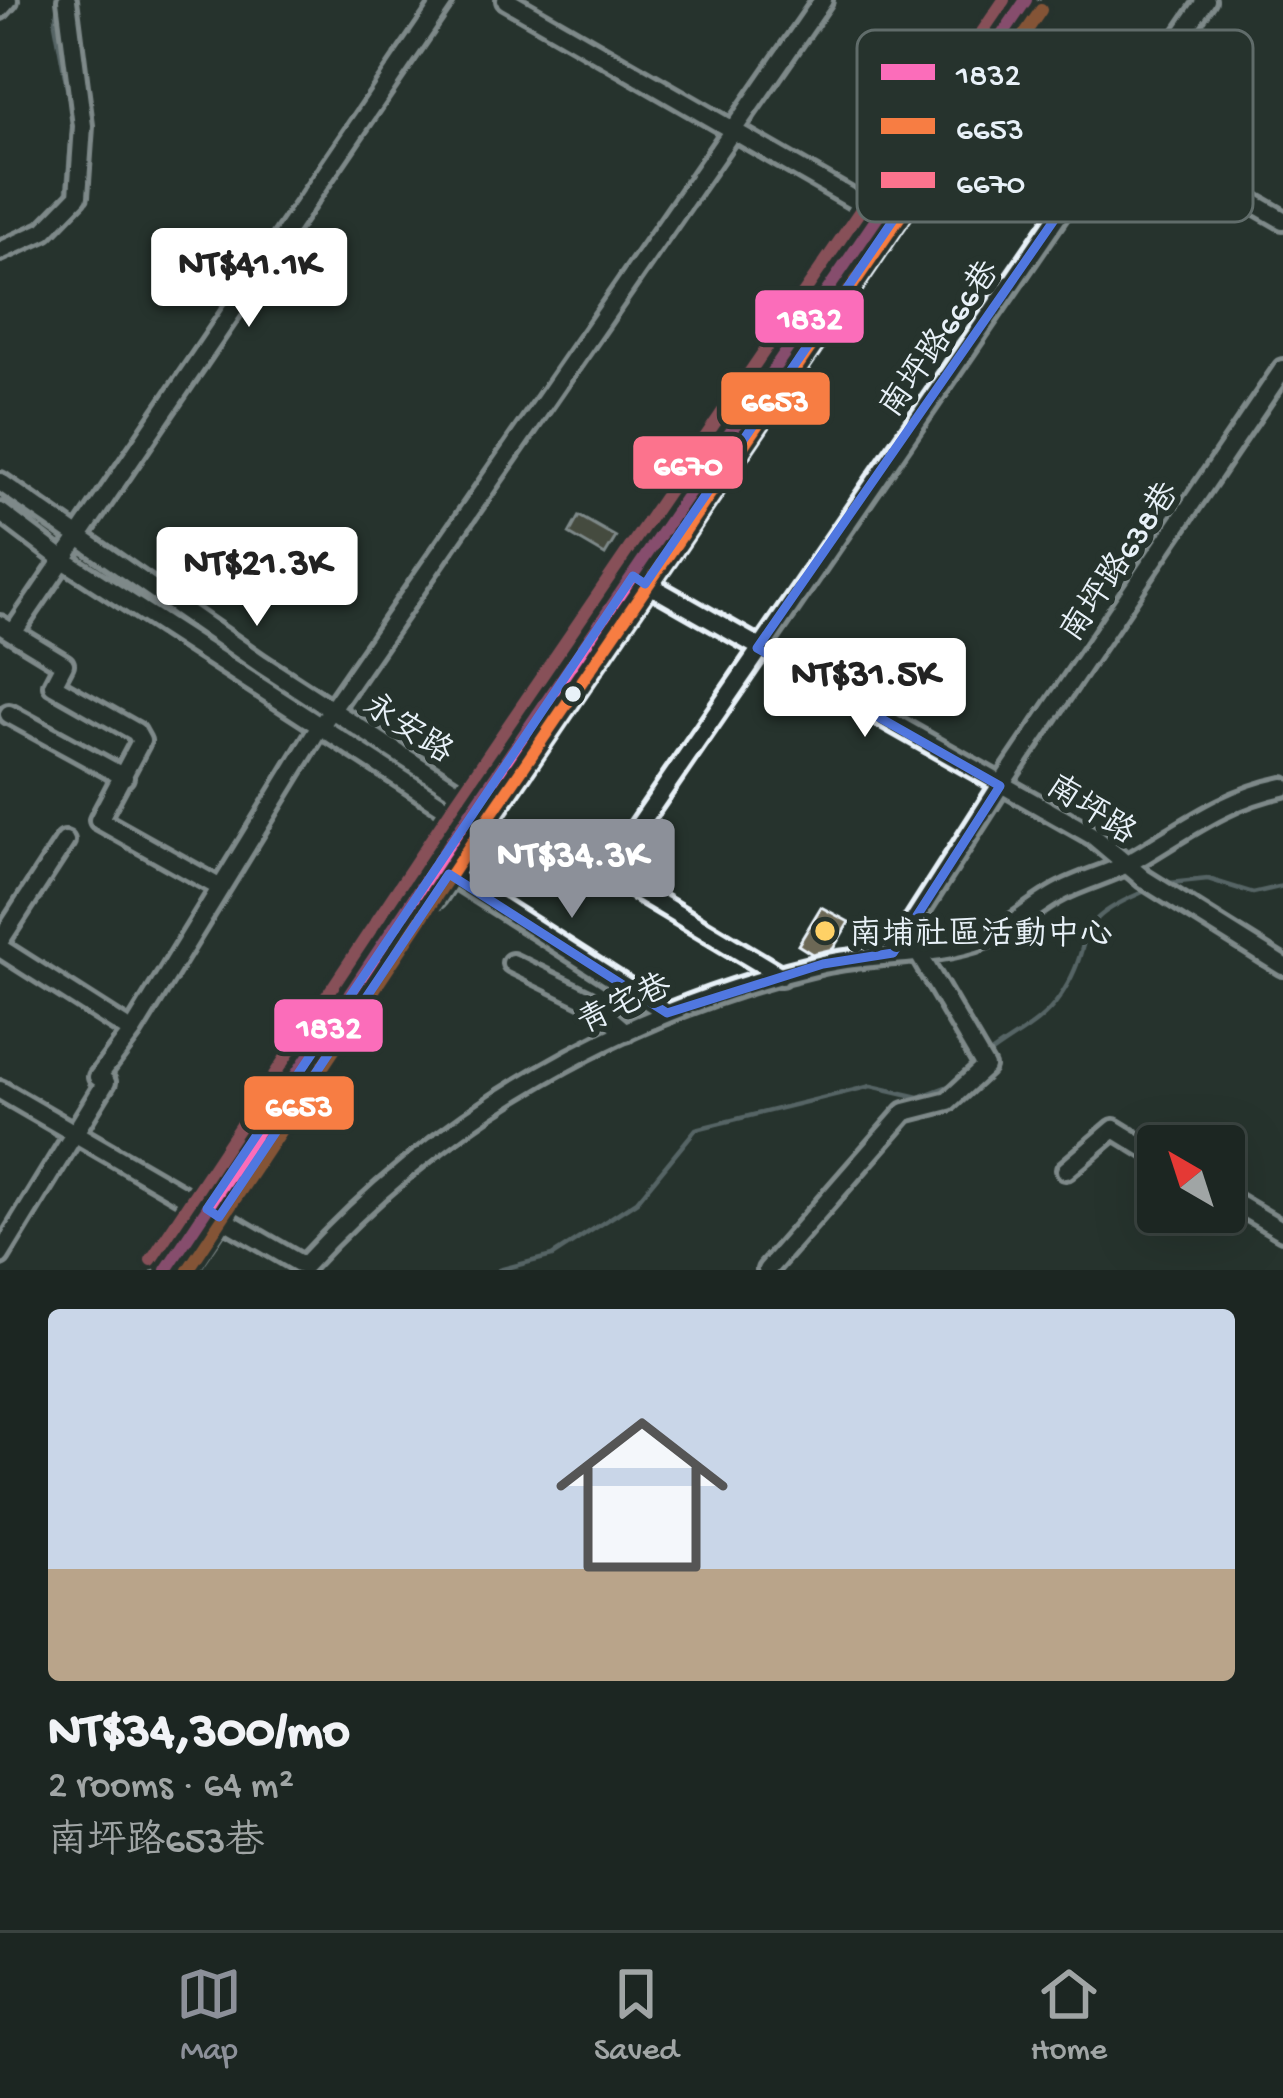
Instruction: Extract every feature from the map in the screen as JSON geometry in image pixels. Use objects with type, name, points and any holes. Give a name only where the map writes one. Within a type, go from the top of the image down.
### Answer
[{"type":"main road","points":[[1010,30],[1026,0]]},
{"type":"main road","points":[[1018,30],[1044,0]]},
{"type":"main road","points":[[184,1270],[213,1213],[884,222]]},
{"type":"main road","points":[[166,1270],[213,1213],[449,874],[478,817]]},
{"type":"street","points":[[0,10],[8,0]]},
{"type":"street","points":[[0,251],[44,231],[78,196],[83,126],[67,0]]},
{"type":"street","points":[[218,886],[99,820],[141,740],[136,732],[53,685],[64,664],[4,629],[62,559],[444,0]]},
{"type":"street","points":[[506,0],[857,202]]},
{"type":"street","points":[[0,1255],[77,1135],[106,1082],[98,1077],[132,1032],[320,727],[478,490],[823,0]]},
{"type":"street","name":"南坪路666巷","points":[[1185,30],[1206,0]]},
{"type":"street","points":[[1253,203],[1283,220]]},
{"type":"street","name":"南坪路666巷","points":[[782,976],[607,872],[1053,222]]},
{"type":"street","name":"南坪路638巷","points":[[893,953],[1000,785],[1283,369]]},
{"type":"street","name":"永安路","points":[[0,482],[332,710],[478,817]]},
{"type":"street","name":"永安路","points":[[0,512],[62,559],[320,727],[478,817]]},
{"type":"street","name":"南坪路","points":[[639,580],[1093,836],[1144,879],[1283,966]]},
{"type":"street","points":[[9,714],[124,776]]},
{"type":"street","name":"青宅巷","points":[[0,1090],[305,1269],[351,1215],[502,1096],[626,1032],[667,1013],[782,976],[986,939],[1061,891],[1127,863],[1196,818],[1283,788]]},
{"type":"street","points":[[65,841],[0,944],[132,1032]]},
{"type":"street","points":[[449,874],[667,1013]]},
{"type":"street","points":[[767,1270],[904,1112],[948,1101],[985,1067],[905,934]]},
{"type":"street","points":[[512,963],[588,1000],[626,1032]]},
{"type":"street","points":[[1066,1170],[1114,1129],[1137,1143]]},
{"type":"street","points":[[1245,1209],[1283,1232]]},
{"type":"highlighted area","points":[[1003,59],[1118,128],[757,648],[1000,786],[893,953],[823,964],[667,1013],[449,874],[219,1217],[207,1209],[633,576],[645,584]]},
{"type":"building","points":[[579,516],[616,537],[605,555],[569,534]]},
{"type":"building","name":"南埔社區活動中心","points":[[821,907],[849,922],[833,949],[812,954],[798,945]]},
{"type":"waterway","points":[[59,0],[55,23],[73,120],[66,201]]},
{"type":"waterway","points":[[1160,884],[1208,879],[1253,893],[1283,886]]},
{"type":"waterway","points":[[986,1057],[1052,1007],[1071,977],[1093,924],[1104,913],[1150,889]]},
{"type":"waterway","points":[[499,1270],[552,1256],[637,1201],[696,1129],[871,1086],[919,1097],[951,1085],[968,1072]]},
{"type":"transit line","name":"6670","points":[[983,30],[1004,0]]},
{"type":"transit line","name":"1832","points":[[1005,30],[1026,0]]},
{"type":"transit line","name":"6653","points":[[1027,30],[1041,10]]},
{"type":"transit line","name":"6670","points":[[151,1260],[451,809],[857,215]]},
{"type":"transit line","name":"1832","points":[[166,1270],[466,819],[874,222]]},
{"type":"transit line","name":"6653","points":[[188,1270],[481,829],[896,222]]},
{"type":"place","name":"南埔社區活動中心","points":[[825,931]]}]
